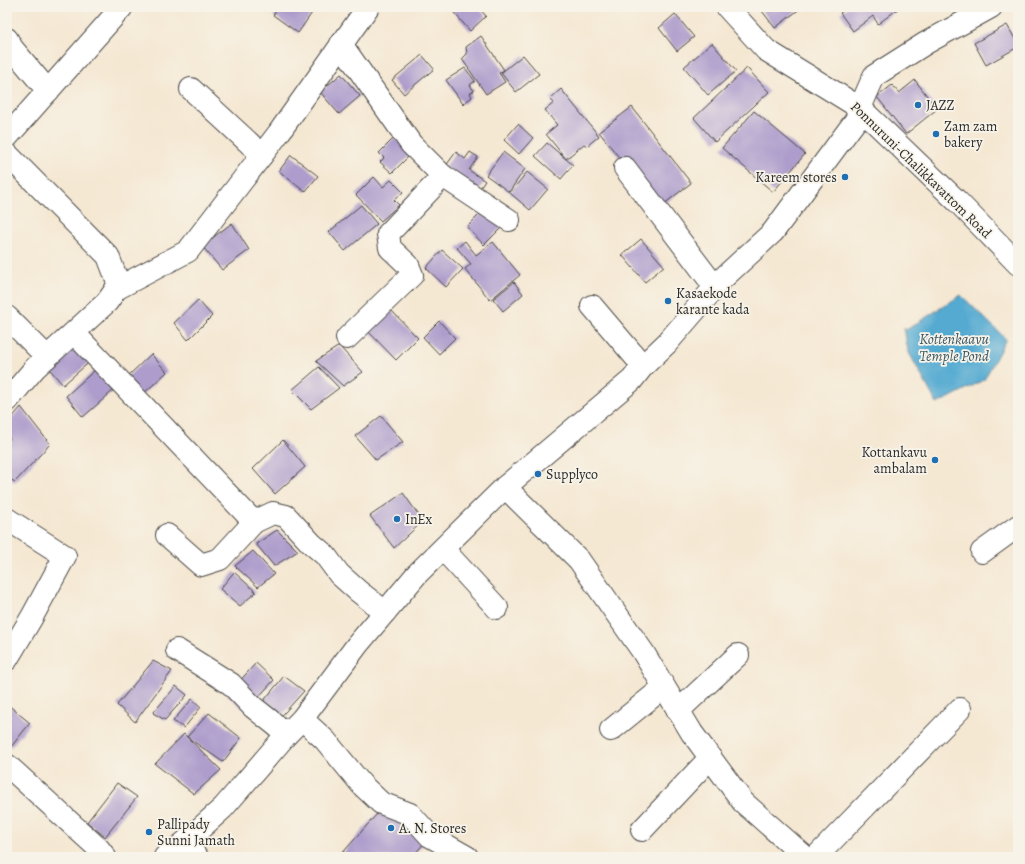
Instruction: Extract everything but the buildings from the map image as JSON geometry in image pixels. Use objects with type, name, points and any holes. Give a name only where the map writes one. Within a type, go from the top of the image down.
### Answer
[{"type":"street","points":[[7,137],[122,7]]},
{"type":"street","points":[[116,289],[188,250],[262,155],[368,7]]},
{"type":"street","name":"Ponnuruni-Chalikkavattom Road","points":[[727,7],[766,50],[860,108],[958,202],[1018,264]]},
{"type":"street","points":[[165,857],[190,850],[223,808],[294,727],[358,644],[416,574],[505,487],[632,380],[722,279],[773,232],[856,120],[874,76],[926,43],[991,7]]},
{"type":"street","points":[[7,39],[12,48],[48,90]]},
{"type":"street","points":[[341,44],[411,144],[443,176],[509,220]]},
{"type":"street","points":[[191,89],[262,155]]},
{"type":"street","points":[[7,154],[108,256],[119,285],[107,302],[35,368],[7,401]]},
{"type":"street","points":[[625,168],[715,287]]},
{"type":"street","points":[[347,338],[412,275],[408,265],[390,248],[388,234],[443,176]]},
{"type":"street","points":[[592,306],[644,366]]},
{"type":"street","points":[[7,317],[47,357]]},
{"type":"street","points":[[74,333],[254,522]]},
{"type":"street","points":[[505,487],[579,560],[643,652],[692,733],[743,802],[805,857]]},
{"type":"street","points":[[167,535],[201,565],[220,559],[254,522],[273,513],[286,516],[311,543],[325,555],[339,574],[385,612]]},
{"type":"street","points":[[7,519],[65,556],[32,618],[7,659]]},
{"type":"street","points":[[982,552],[1018,526]]},
{"type":"street","points":[[443,549],[496,608]]},
{"type":"street","points":[[177,650],[231,684],[253,707],[324,740],[362,785],[381,803],[410,814],[430,836],[467,857]]},
{"type":"street","points":[[678,711],[738,655]]},
{"type":"street","points":[[612,730],[664,687]]},
{"type":"street","points":[[816,857],[960,709]]},
{"type":"street","points":[[642,830],[710,758]]},
{"type":"street","points":[[7,765],[99,849],[105,857]]},
{"type":"water","name":"Kottenkaavu Temple Pond","points":[[961,295],[1006,339],[984,380],[937,404],[908,351],[904,328],[906,330]]},
{"type":"place","name":"JAZZ","points":[[918,105]]},
{"type":"place","name":"Zam zam bakery","points":[[936,134]]},
{"type":"place","name":"Kareem stores","points":[[845,177]]},
{"type":"place","name":"Kasaekode karante kada","points":[[668,301]]},
{"type":"place","name":"Kottankavu ambalam","points":[[935,460]]},
{"type":"place","name":"Supplyco","points":[[538,474]]},
{"type":"place","name":"InEx","points":[[397,519]]},
{"type":"place","name":"A. N. Stores","points":[[391,828]]},
{"type":"place","name":"Pallipady Sunni Jamath","points":[[149,832]]}]
